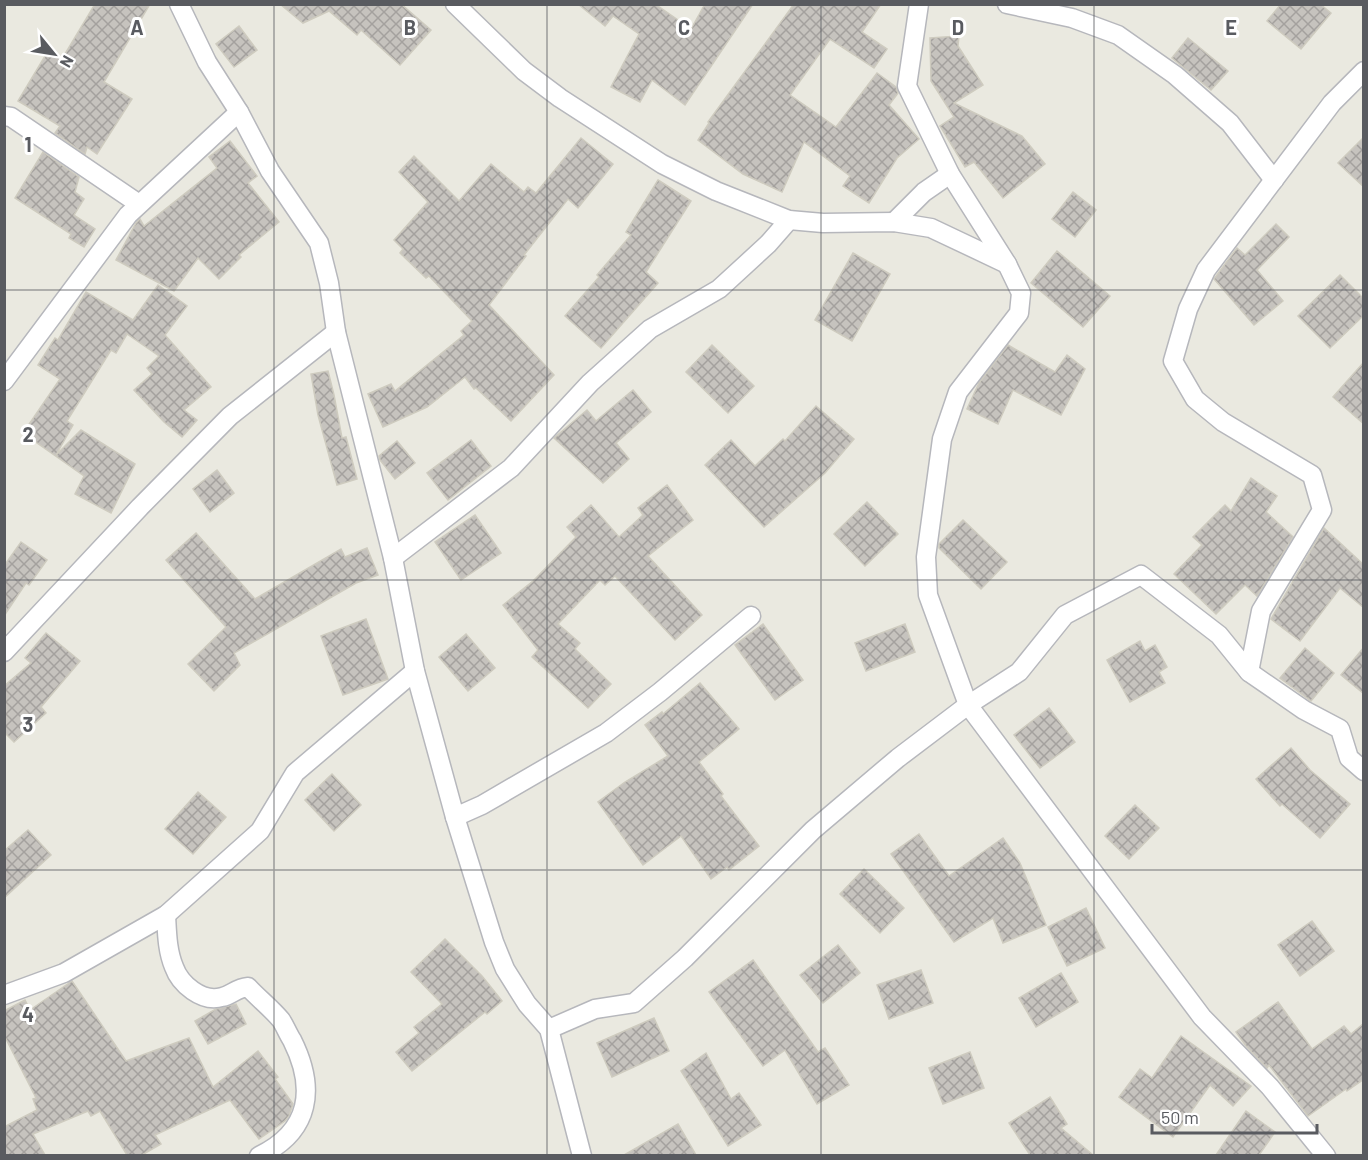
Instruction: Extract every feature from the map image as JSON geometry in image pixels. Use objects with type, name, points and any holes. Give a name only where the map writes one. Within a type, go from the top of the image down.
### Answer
[{"type":"street","points":[[179,4],[207,62],[239,112],[270,171],[319,243],[329,283],[336,332],[393,558],[415,672],[455,817],[494,942],[505,969],[528,1004],[549,1029],[582,1155]]},
{"type":"street","points":[[455,4],[524,71],[662,164],[716,191],[789,220],[823,223],[894,222],[931,228],[1006,264]]},
{"type":"street","points":[[919,4],[907,86],[950,174],[1006,264],[1021,293],[1020,313],[958,392],[942,439],[926,556],[928,595],[968,705],[1202,1017],[1270,1087],[1326,1155]]},
{"type":"street","points":[[1007,4],[1072,18],[1118,35],[1174,75],[1230,123],[1274,180]]},
{"type":"street","points":[[1249,672],[1261,611],[1322,510],[1312,475],[1223,422],[1195,399],[1173,361],[1188,309],[1206,270],[1332,103],[1364,71]]},
{"type":"street","points":[[4,381],[128,215],[239,112]]},
{"type":"street","points":[[4,116],[11,117],[139,204]]},
{"type":"street","points":[[894,222],[924,192],[950,174]]},
{"type":"street","points":[[393,558],[512,468],[590,383],[650,329],[719,289],[768,244],[789,220]]},
{"type":"street","points":[[4,652],[140,507],[230,416],[336,332]]},
{"type":"street","points":[[549,1029],[595,1009],[634,1003],[685,958],[813,830],[898,758],[968,705],[1019,672],[1065,615],[1141,575],[1219,635],[1249,672],[1304,710],[1340,729],[1349,758],[1364,771]]},
{"type":"street","points":[[455,817],[482,805],[606,733],[660,692],[751,616]]},
{"type":"street","points":[[4,995],[64,973],[166,915],[260,831],[295,773],[415,672]]},
{"type":"street","points":[[166,915],[174,968],[191,991],[207,998],[222,998],[237,988],[248,987],[281,1020],[302,1060],[307,1096],[302,1116],[286,1138],[259,1155]]},
{"type":"building","points":[[95,4],[150,4],[104,82],[132,99],[97,154],[87,147],[85,154],[55,133],[60,126],[18,101],[48,51],[62,59]]},
{"type":"building","points":[[280,4],[401,4],[431,30],[400,65],[361,30],[357,35],[329,11],[303,23]]},
{"type":"building","points":[[578,4],[655,4],[691,29],[705,4],[753,4],[685,105],[652,80],[640,102],[611,87],[639,34],[613,16],[605,26]]},
{"type":"building","points":[[794,4],[881,4],[862,32],[887,49],[874,68],[830,39],[790,95],[836,127],[877,73],[896,87],[898,93],[889,105],[919,139],[897,158],[869,203],[843,186],[850,176],[804,142],[782,192],[743,174],[698,140],[708,122]]},
{"type":"building","points":[[1281,4],[1320,4],[1331,13],[1301,49],[1267,21]]},
{"type":"building","points":[[239,26],[257,50],[234,67],[216,44]]},
{"type":"building","points":[[959,36],[958,46],[983,85],[954,103],[1022,136],[1045,164],[1003,198],[974,162],[965,167],[940,126],[954,117],[931,81],[930,38]]},
{"type":"building","points":[[1188,38],[1228,71],[1211,90],[1172,58]]},
{"type":"building","points":[[1364,137],[1364,187],[1338,163]]},
{"type":"building","points":[[581,138],[613,164],[578,208],[568,199],[524,255],[526,256],[489,305],[554,375],[511,421],[476,388],[474,389],[465,377],[427,407],[383,427],[368,394],[391,384],[395,391],[464,335],[461,331],[472,321],[429,276],[426,278],[400,253],[403,249],[394,240],[428,202],[399,172],[414,156],[459,201],[491,164],[524,192],[528,187],[536,193]]},
{"type":"building","points":[[230,141],[257,176],[248,183],[279,222],[239,255],[241,257],[219,279],[198,258],[174,291],[116,260],[136,223],[140,219],[144,226],[217,168],[209,157]]},
{"type":"building","points":[[43,152],[79,177],[75,192],[84,199],[74,215],[95,229],[84,247],[69,238],[71,234],[15,198]]},
{"type":"building","points":[[658,180],[691,201],[646,272],[658,283],[601,348],[565,316],[631,235],[626,232]]},
{"type":"building","points":[[1073,192],[1096,210],[1075,237],[1052,219]]},
{"type":"building","points":[[1276,224],[1289,237],[1257,270],[1283,301],[1254,325],[1214,279],[1237,248],[1245,255]]},
{"type":"building","points":[[1057,251],[1110,296],[1083,327],[1031,283]]},
{"type":"building","points":[[853,253],[890,274],[852,341],[815,320]]},
{"type":"building","points":[[1340,275],[1364,299],[1364,315],[1330,348],[1298,316]]},
{"type":"building","points":[[158,285],[187,306],[165,335],[211,387],[184,410],[197,420],[182,437],[164,422],[134,390],[152,374],[147,368],[159,356],[127,334],[116,353],[111,350],[67,421],[73,425],[56,455],[81,430],[135,464],[111,513],[75,494],[84,476],[23,433],[60,379],[38,365],[55,338],[58,340],[86,292],[133,320]]},
{"type":"building","points":[[712,345],[754,386],[728,413],[686,372]]},
{"type":"building","points":[[1008,345],[1055,372],[1067,355],[1085,369],[1061,415],[1013,390],[998,424],[967,409],[979,383]]},
{"type":"building","points":[[1364,362],[1364,424],[1333,397]]},
{"type":"building","points":[[328,371],[342,438],[346,437],[357,479],[337,485],[318,415],[311,374]]},
{"type":"building","points":[[633,390],[651,412],[616,443],[629,459],[603,483],[554,438],[587,410],[596,421]]},
{"type":"building","points":[[816,406],[854,439],[825,473],[764,527],[705,465],[731,440],[755,466],[783,439],[785,441]]},
{"type":"building","points":[[471,440],[491,466],[448,500],[427,473]]},
{"type":"building","points":[[397,441],[415,463],[395,479],[379,456]]},
{"type":"building","points":[[217,470],[234,493],[210,512],[193,489]]},
{"type":"building","points":[[1251,478],[1277,496],[1266,512],[1293,537],[1257,596],[1245,585],[1216,614],[1174,574],[1202,545],[1193,537],[1225,505],[1231,511]]},
{"type":"building","points":[[667,485],[693,520],[648,556],[702,615],[675,640],[615,576],[605,585],[600,580],[558,624],[580,643],[575,649],[611,684],[588,708],[532,657],[538,650],[503,605],[533,581],[576,537],[567,527],[591,505],[619,537],[643,515],[638,508]]},
{"type":"building","points":[[867,502],[898,534],[865,566],[834,534]]},
{"type":"building","points":[[475,515],[501,553],[461,580],[435,542]]},
{"type":"building","points":[[963,520],[1007,562],[981,589],[939,548],[939,544]]},
{"type":"building","points":[[1324,528],[1364,565],[1364,608],[1340,588],[1300,641],[1271,619]]},
{"type":"building","points":[[196,533],[255,599],[341,549],[345,557],[367,548],[378,575],[356,583],[234,653],[240,665],[214,691],[188,664],[226,627],[166,560]]},
{"type":"building","points":[[21,542],[47,560],[29,585],[26,583],[4,616],[4,566]]},
{"type":"building","points":[[366,619],[388,679],[343,695],[321,636]]},
{"type":"building","points":[[763,624],[803,680],[775,700],[735,645]]},
{"type":"building","points":[[905,624],[915,652],[866,671],[855,643]]},
{"type":"building","points":[[46,633],[80,661],[41,707],[46,713],[14,742],[4,732],[4,686],[31,663],[25,658]]},
{"type":"building","points":[[466,634],[495,668],[468,691],[439,657]]},
{"type":"building","points":[[1140,641],[1145,651],[1155,645],[1167,667],[1159,672],[1165,683],[1130,702],[1107,660]]},
{"type":"building","points":[[1364,647],[1364,694],[1341,675]]},
{"type":"building","points":[[1305,648],[1334,673],[1311,701],[1280,678]]},
{"type":"building","points":[[700,683],[739,729],[699,762],[723,794],[721,796],[759,846],[729,870],[727,867],[711,879],[681,836],[643,865],[598,802],[625,782],[668,756],[645,725],[662,712],[663,714]]},
{"type":"building","points":[[1049,708],[1075,742],[1040,768],[1014,735]]},
{"type":"building","points":[[1291,748],[1310,770],[1350,804],[1320,838],[1282,804],[1280,806],[1256,779]]},
{"type":"building","points":[[332,774],[361,805],[334,831],[305,800]]},
{"type":"building","points":[[198,792],[226,817],[193,854],[165,829]]},
{"type":"building","points":[[1135,805],[1159,828],[1129,859],[1105,836]]},
{"type":"building","points":[[28,830],[51,855],[4,898],[4,851]]},
{"type":"building","points":[[919,834],[949,876],[1003,838],[1020,863],[1046,925],[1003,943],[993,918],[954,942],[891,854]]},
{"type":"building","points":[[864,869],[904,908],[880,933],[840,894]]},
{"type":"building","points":[[1086,908],[1105,948],[1067,966],[1048,927]]},
{"type":"building","points":[[1312,921],[1334,951],[1300,976],[1278,945]]},
{"type":"building","points":[[445,939],[482,976],[502,1001],[412,1071],[396,1052],[419,1033],[414,1027],[442,1004],[411,972]]},
{"type":"building","points":[[838,945],[860,973],[823,1003],[800,975]]},
{"type":"building","points":[[753,960],[818,1052],[825,1048],[849,1085],[817,1104],[785,1050],[763,1066],[709,992]]},
{"type":"building","points":[[921,970],[933,1003],[889,1019],[877,985]]},
{"type":"building","points":[[1061,973],[1078,1002],[1036,1027],[1019,998]]},
{"type":"building","points":[[72,981],[126,1061],[189,1038],[213,1087],[258,1051],[278,1077],[275,1079],[293,1104],[289,1116],[259,1139],[230,1100],[155,1135],[161,1144],[142,1155],[127,1155],[100,1111],[91,1116],[88,1111],[33,1134],[45,1155],[4,1155],[4,1127],[37,1110],[33,1099],[36,1098],[4,1035],[4,1011],[25,1000],[30,1010]]},
{"type":"building","points":[[1278,1002],[1312,1049],[1344,1026],[1351,1034],[1364,1023],[1364,1079],[1308,1116],[1269,1065],[1267,1068],[1236,1032]]},
{"type":"building","points":[[236,1004],[246,1024],[208,1044],[195,1021],[216,1009]]},
{"type":"building","points":[[654,1018],[669,1051],[612,1077],[597,1043]]},
{"type":"building","points":[[1181,1036],[1251,1086],[1233,1106],[1210,1085],[1173,1137],[1119,1097],[1140,1069],[1152,1078]]},
{"type":"building","points":[[970,1052],[984,1088],[943,1104],[929,1068]]},
{"type":"building","points":[[706,1053],[731,1099],[739,1093],[761,1125],[728,1146],[681,1071]]},
{"type":"building","points":[[1050,1097],[1067,1124],[1061,1128],[1093,1155],[1030,1155],[1009,1123]]},
{"type":"building","points":[[1246,1111],[1275,1132],[1259,1155],[1216,1155]]},
{"type":"building","points":[[678,1124],[696,1155],[624,1155]]}]
